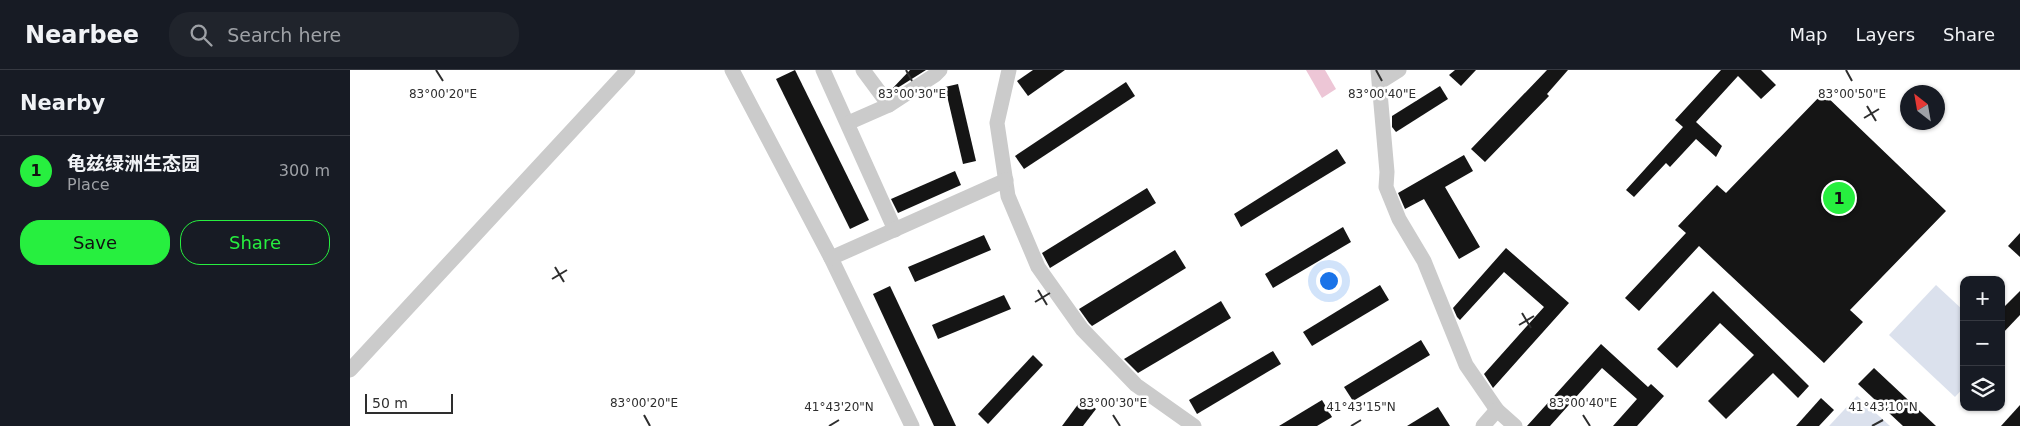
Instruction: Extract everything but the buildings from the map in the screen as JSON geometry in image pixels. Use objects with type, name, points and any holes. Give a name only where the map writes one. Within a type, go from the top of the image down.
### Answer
[{"type":"street","points":[[350,370],[628,70]]},
{"type":"street","points":[[732,70],[830,258],[912,426]]},
{"type":"street","points":[[824,70],[895,230]]},
{"type":"street","points":[[863,70],[889,105]]},
{"type":"street","points":[[848,123],[889,105],[936,75],[940,70]]},
{"type":"street","points":[[1010,70],[998,123],[1008,196],[1038,266],[1082,329],[1136,385],[1194,426]]},
{"type":"street","points":[[1399,70],[1379,76],[1387,172],[1386,187],[1399,219],[1424,262],[1466,365],[1497,410],[1515,426]]},
{"type":"street","points":[[830,258],[1006,180]]},
{"type":"street","points":[[1483,426],[1497,410]]},
{"type":"shaded area","points":[[1306,70],[1325,70],[1336,89],[1322,98]]},
{"type":"shaded area","points":[[1936,285],[1960,307],[1960,391],[1955,397],[1889,335]]},
{"type":"shaded area","points":[[1857,396],[1890,426],[1829,426]]},
{"type":"place","name":"龟兹绿洲生态园","points":[[1839,198]]}]
